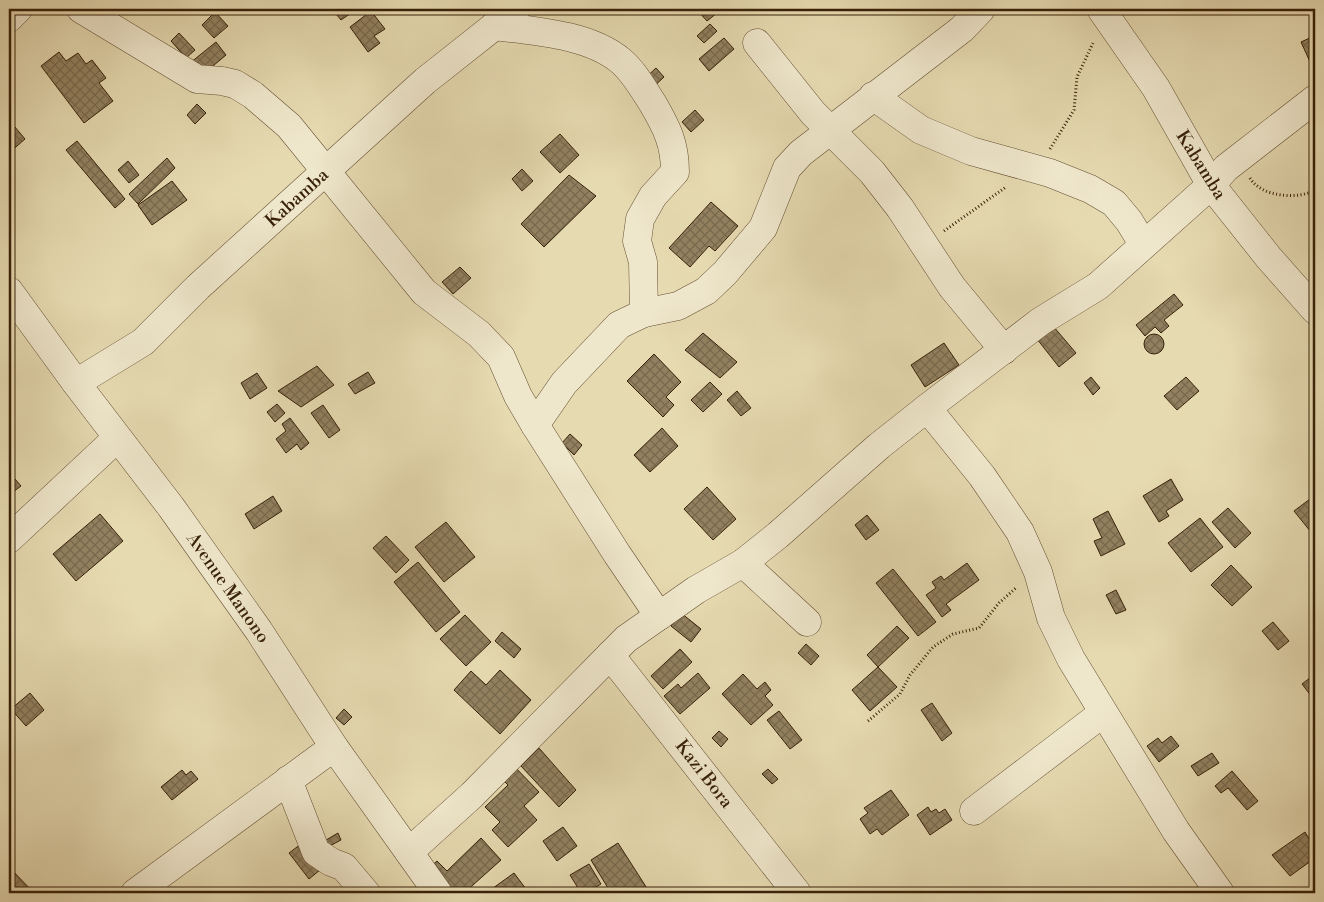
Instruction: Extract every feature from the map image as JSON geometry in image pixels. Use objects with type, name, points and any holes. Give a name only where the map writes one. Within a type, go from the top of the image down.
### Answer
[{"type":"street","points":[[9,18],[18,9]]},
{"type":"street","points":[[81,9],[197,79],[235,84],[253,95],[289,126],[424,292],[479,334],[501,357],[518,396],[535,425],[659,616]]},
{"type":"street","name":"Kabamba","points":[[76,383],[143,342],[198,287],[327,172],[425,81],[516,9]]},
{"type":"street","points":[[535,425],[564,383],[619,325],[644,313],[678,306],[706,291],[725,273],[763,228],[786,168],[801,153],[873,96],[962,30],[981,9]]},
{"type":"street","name":"Kabamba","points":[[1101,9],[1156,88],[1210,185],[1315,310]]},
{"type":"street","points":[[494,26],[584,40],[621,61],[643,89],[664,123],[675,150],[676,172],[652,196],[640,219],[637,240],[642,262],[644,313]]},
{"type":"street","points":[[757,43],[798,95],[872,172],[900,208],[952,287],[1004,350]]},
{"type":"street","points":[[873,96],[921,130],[971,151],[1050,173],[1090,190],[1114,203],[1129,221],[1143,244]]},
{"type":"street","points":[[410,852],[472,794],[626,639],[696,590],[743,563],[778,535],[879,446],[927,408],[1055,311],[1089,294],[1239,159],[1315,98]]},
{"type":"street","name":"Avenue Manono","points":[[9,291],[117,438],[171,507],[259,631],[334,747],[438,893]]},
{"type":"street","points":[[927,408],[1002,504],[1020,532],[1038,572],[1051,618],[1072,659],[1176,831],[1220,893]]},
{"type":"street","points":[[9,539],[117,438]]},
{"type":"street","points":[[743,563],[807,622]]},
{"type":"street","name":"Kazi Bora","points":[[610,655],[797,893]]},
{"type":"street","points":[[974,811],[1103,713]]},
{"type":"street","points":[[136,893],[334,747]]},
{"type":"street","points":[[288,780],[316,852],[331,862],[344,867],[366,893]]},
{"type":"path","points":[[1239,159],[1254,185],[1279,195],[1306,195],[1315,190]]},
{"type":"path","points":[[868,721],[900,694],[910,675],[934,647],[953,634],[979,628],[1010,592],[1038,572]]},
{"type":"building","points":[[332,9],[357,9],[341,20]]},
{"type":"building","points":[[696,9],[722,9],[707,21]]},
{"type":"building","points":[[371,11],[385,29],[374,36],[380,43],[368,52],[350,27]]},
{"type":"building","points":[[215,12],[228,26],[214,38],[202,25]]},
{"type":"building","points":[[710,24],[717,31],[704,43],[697,36]]},
{"type":"building","points":[[179,33],[195,50],[186,58],[171,41]]},
{"type":"building","points":[[1312,37],[1315,44],[1315,62],[1311,64],[1301,42]]},
{"type":"building","points":[[724,38],[734,49],[709,71],[699,59]]},
{"type":"building","points":[[216,42],[226,55],[201,76],[190,63]]},
{"type":"building","points":[[59,52],[66,61],[78,53],[86,64],[92,60],[106,78],[99,83],[113,101],[84,123],[41,66]]},
{"type":"building","points":[[656,68],[664,77],[649,91],[641,82]]},
{"type":"building","points":[[197,104],[206,113],[195,124],[187,115]]},
{"type":"building","points":[[695,110],[704,120],[691,132],[682,122]]},
{"type":"building","points":[[9,120],[25,139],[9,153]]},
{"type":"building","points":[[560,134],[579,155],[560,173],[540,152]]},
{"type":"building","points":[[77,141],[125,199],[115,208],[66,150]]},
{"type":"building","points":[[167,158],[175,168],[138,204],[129,194]]},
{"type":"building","points":[[128,161],[139,175],[129,183],[118,170]]},
{"type":"building","points":[[522,169],[533,181],[522,191],[512,179]]},
{"type":"building","points":[[569,175],[596,196],[544,247],[521,224]]},
{"type":"building","points":[[172,181],[187,200],[152,225],[138,205]]},
{"type":"building","points":[[711,202],[738,226],[715,251],[709,246],[690,267],[669,248]]},
{"type":"building","points":[[460,267],[471,278],[453,294],[442,282]]},
{"type":"building","points":[[1174,294],[1183,305],[1164,320],[1169,326],[1161,333],[1155,327],[1145,336],[1136,325]]},
{"type":"building","points":[[1053,326],[1076,353],[1059,367],[1037,339]]},
{"type":"building","points":[[703,333],[737,362],[720,378],[685,350]]},
{"type":"building","points":[[1154,334],[1161,337],[1164,344],[1161,351],[1154,354],[1147,351],[1144,344],[1147,337]]},
{"type":"building","points":[[944,343],[959,365],[925,387],[911,365]]},
{"type":"building","points":[[654,354],[681,382],[666,397],[674,405],[663,417],[627,381]]},
{"type":"building","points":[[317,366],[334,385],[301,407],[278,391]]},
{"type":"building","points":[[368,372],[375,383],[355,394],[348,384]]},
{"type":"building","points":[[257,373],[267,388],[250,399],[241,383]]},
{"type":"building","points":[[1091,377],[1100,388],[1093,395],[1084,383]]},
{"type":"building","points":[[1186,377],[1199,391],[1177,410],[1164,396]]},
{"type":"building","points":[[710,382],[722,394],[703,412],[691,400]]},
{"type":"building","points":[[737,391],[751,408],[741,416],[727,400]]},
{"type":"building","points":[[277,404],[285,413],[275,422],[267,412]]},
{"type":"building","points":[[323,405],[340,430],[329,438],[311,413]]},
{"type":"building","points":[[290,418],[309,443],[301,450],[297,444],[286,453],[276,439],[286,431],[282,424]]},
{"type":"building","points":[[662,428],[678,446],[650,472],[634,455]]},
{"type":"building","points":[[570,434],[582,445],[574,455],[562,443]]},
{"type":"building","points":[[9,472],[21,486],[9,495]]},
{"type":"building","points":[[1171,479],[1183,500],[1166,511],[1169,516],[1159,522],[1143,496]]},
{"type":"building","points":[[707,487],[736,519],[713,540],[684,509]]},
{"type":"building","points":[[273,496],[282,511],[254,529],[245,514]]},
{"type":"building","points":[[1314,496],[1315,498],[1315,537],[1294,511]]},
{"type":"building","points":[[1228,508],[1251,533],[1235,548],[1212,522]]},
{"type":"building","points":[[1108,511],[1125,544],[1101,556],[1094,541],[1102,538],[1093,519]]},
{"type":"building","points":[[100,514],[123,541],[76,581],[53,554]]},
{"type":"building","points":[[867,515],[879,530],[866,540],[855,525]]},
{"type":"building","points":[[1200,518],[1223,547],[1191,572],[1168,543]]},
{"type":"building","points":[[446,522],[475,557],[444,582],[415,547]]},
{"type":"building","points":[[386,536],[409,560],[396,573],[373,548]]},
{"type":"building","points":[[418,562],[460,612],[436,632],[394,582]]},
{"type":"building","points":[[967,563],[979,580],[946,604],[951,610],[942,617],[926,595],[936,588],[932,582],[941,576],[944,580]]},
{"type":"building","points":[[1231,565],[1252,587],[1232,606],[1211,585]]},
{"type":"building","points":[[893,569],[936,622],[918,636],[876,583]]},
{"type":"building","points":[[1116,590],[1126,610],[1116,614],[1106,595]]},
{"type":"building","points":[[681,613],[701,629],[691,642],[671,626]]},
{"type":"building","points":[[465,615],[491,642],[466,666],[440,639]]},
{"type":"building","points":[[1273,622],[1289,641],[1278,650],[1262,631]]},
{"type":"building","points":[[897,626],[909,638],[878,667],[867,655]]},
{"type":"building","points":[[502,632],[521,649],[514,658],[495,641]]},
{"type":"building","points":[[806,644],[819,656],[811,665],[798,653]]},
{"type":"building","points":[[680,649],[692,662],[663,689],[651,676]]},
{"type":"building","points":[[878,667],[897,687],[870,711],[852,690]]},
{"type":"building","points":[[500,670],[531,700],[500,734],[454,690],[471,671],[486,685]]},
{"type":"building","points":[[698,673],[710,688],[680,714],[664,696],[678,684],[681,688]]},
{"type":"building","points":[[743,674],[757,689],[765,682],[771,690],[765,696],[773,705],[751,725],[722,694]]},
{"type":"building","points":[[1315,674],[1315,701],[1302,684]]},
{"type":"building","points":[[30,693],[44,710],[26,726],[11,709]]},
{"type":"building","points":[[932,703],[952,733],[942,741],[921,710]]},
{"type":"building","points":[[344,709],[352,717],[344,725],[336,718]]},
{"type":"building","points":[[779,711],[802,740],[790,749],[767,720]]},
{"type":"building","points":[[719,731],[728,739],[721,747],[712,738]]},
{"type":"building","points":[[1171,736],[1179,746],[1159,762],[1147,746],[1158,738],[1162,743]]},
{"type":"building","points":[[539,748],[576,790],[559,807],[521,766]]},
{"type":"building","points":[[1212,753],[1219,763],[1198,776],[1191,766]]},
{"type":"building","points":[[512,764],[539,792],[524,806],[537,820],[508,847],[492,830],[500,822],[485,807],[508,785],[499,776]]},
{"type":"building","points":[[768,769],[778,779],[772,784],[762,774]]},
{"type":"building","points":[[182,770],[186,775],[191,771],[198,779],[172,800],[161,787]]},
{"type":"building","points":[[1232,771],[1258,801],[1247,810],[1228,788],[1221,793],[1215,786]]},
{"type":"building","points":[[891,790],[909,815],[882,835],[877,829],[870,834],[860,819],[868,813],[864,808]]},
{"type":"building","points":[[928,807],[931,812],[936,809],[939,813],[945,809],[952,820],[930,835],[917,815]]},
{"type":"building","points":[[563,827],[577,846],[557,861],[543,841]]},
{"type":"building","points":[[1305,832],[1315,848],[1315,858],[1290,876],[1272,855]]},
{"type":"building","points":[[338,833],[341,840],[324,849],[321,843]]},
{"type":"building","points":[[481,838],[501,860],[464,893],[450,893],[428,869],[437,861],[447,871]]},
{"type":"building","points":[[618,843],[650,893],[611,893],[591,860]]},
{"type":"building","points":[[301,844],[320,870],[309,879],[289,853]]},
{"type":"building","points":[[589,864],[601,884],[586,893],[581,893],[570,875]]},
{"type":"building","points":[[9,867],[34,893],[9,893]]},
{"type":"building","points":[[514,873],[529,893],[490,893],[489,891]]}]
